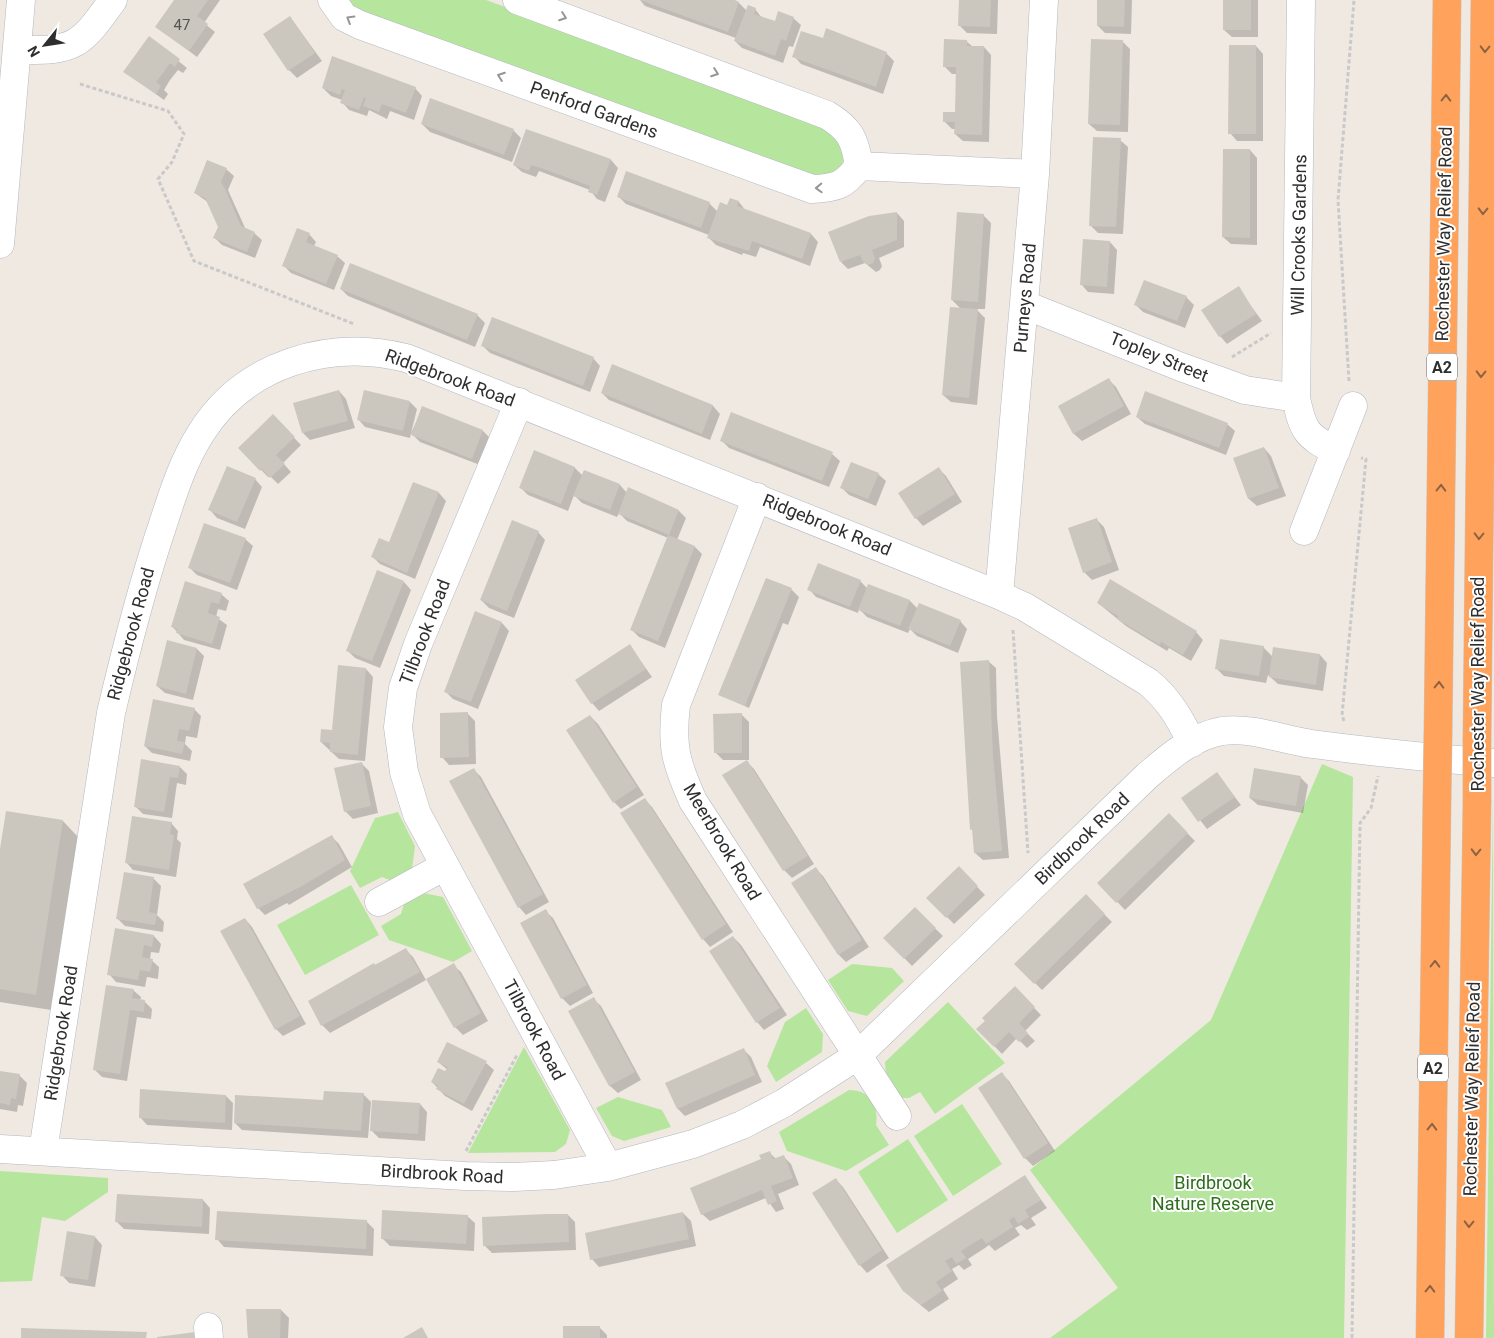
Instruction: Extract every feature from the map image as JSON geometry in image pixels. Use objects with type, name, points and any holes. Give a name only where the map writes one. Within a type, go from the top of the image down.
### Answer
[{"type":"highway","name":"Rochester Way Relief Road","points":[[1430,1338],[1447,0]]},
{"type":"highway","name":"Rochester Way Relief Road","points":[[1468,1338],[1477,803],[1485,0]]},
{"type":"street","points":[[0,244],[21,0]]},
{"type":"street","points":[[18,50],[65,48],[77,43],[89,34],[113,0]]},
{"type":"street","name":"Penford Gardens","points":[[332,0],[344,17],[360,25],[812,189],[833,188],[849,179],[858,166]]},
{"type":"street","points":[[517,0],[827,115],[845,126],[856,146],[858,166],[1035,174]]},
{"type":"street","name":"Purneys Road","points":[[999,595],[1035,174],[1044,0]]},
{"type":"street","name":"Will Crooks Gardens","points":[[1301,0],[1296,398],[1302,424],[1316,441],[1336,451]]},
{"type":"street","name":"Topley Street","points":[[1024,305],[1245,390],[1296,398]]},
{"type":"street","name":"Ridgebrook Road","points":[[43,1151],[111,713],[152,556],[186,460],[201,433],[217,412],[235,394],[256,379],[306,357],[354,350],[380,352],[406,358],[999,595],[1025,607],[1148,682],[1164,695],[1176,711],[1192,743]]},
{"type":"street","name":"Tilbrook Road","points":[[519,402],[418,644],[403,688],[398,727],[404,772],[418,814],[608,1167]]},
{"type":"street","points":[[1304,532],[1353,406]]},
{"type":"street","name":"Meerbrook Road","points":[[756,497],[676,704],[672,736],[678,767],[693,801],[857,1056]]},
{"type":"street","name":"Birdbrook Road","points":[[0,1148],[465,1176],[554,1175],[608,1167],[692,1144],[742,1125],[784,1104],[857,1056],[1148,775],[1192,743],[1207,735],[1224,731],[1350,739],[1494,763]]},
{"type":"street","points":[[379,902],[445,866]]},
{"type":"street","points":[[857,1056],[897,1116]]},
{"type":"path","points":[[1353,406],[1348,375],[1338,200],[1354,0]]},
{"type":"path","points":[[80,84],[168,110],[184,134],[172,162],[158,179],[194,261],[359,326]]},
{"type":"path","points":[[1218,380],[1225,362],[1278,329],[1298,329]]},
{"type":"path","points":[[1350,739],[1342,715],[1366,459]]},
{"type":"path","points":[[1025,607],[1013,628],[1029,860],[1044,877]]},
{"type":"path","points":[[1352,1338],[1360,823],[1371,808],[1378,775],[1372,772]]},
{"type":"path","points":[[465,1176],[466,1153],[523,1045],[537,1037]]},
{"type":"green space","points":[[345,0],[486,0],[827,125],[840,142],[843,162],[835,173],[816,182],[360,16]]},
{"type":"green space","name":"Birdbrook Nature Reserve","points":[[1322,764],[1353,777],[1344,1338],[1050,1338],[1118,1288],[1030,1170],[1211,1020]]},
{"type":"green space","points":[[1493,796],[1494,1338],[1486,1338]]},
{"type":"green space","points":[[398,812],[415,846],[412,869],[392,881],[382,877],[360,888],[350,871],[375,818]]},
{"type":"green space","points":[[351,885],[379,935],[305,975],[277,925]]},
{"type":"green space","points":[[423,893],[443,897],[472,951],[453,962],[389,940],[381,926],[401,914],[404,904]]},
{"type":"green space","points":[[852,964],[892,968],[904,981],[867,1016],[848,1011],[828,980]]},
{"type":"green space","points":[[948,1002],[1005,1063],[935,1114],[920,1092],[909,1098],[899,1098],[886,1077],[885,1062]]},
{"type":"green space","points":[[806,1008],[823,1034],[822,1052],[776,1082],[767,1066],[785,1022]]},
{"type":"green space","points":[[524,1047],[570,1130],[566,1144],[555,1152],[468,1153]]},
{"type":"green space","points":[[849,1090],[863,1093],[872,1100],[876,1111],[876,1125],[889,1145],[846,1171],[787,1151],[779,1132]]},
{"type":"green space","points":[[618,1097],[662,1110],[671,1127],[624,1141],[612,1136],[596,1108]]},
{"type":"green space","points":[[962,1104],[1002,1164],[953,1196],[914,1136]]},
{"type":"green space","points":[[908,1139],[948,1200],[897,1233],[858,1172]]},
{"type":"green space","points":[[0,1171],[108,1178],[108,1192],[65,1221],[42,1217],[32,1281],[0,1282]]},
{"type":"building","points":[[174,0],[208,0],[197,16],[208,24],[189,51],[155,27]]},
{"type":"building","points":[[640,0],[735,0],[739,2],[728,32]]},
{"type":"building","points":[[959,0],[991,0],[990,27],[958,26]]},
{"type":"building","points":[[1097,0],[1125,0],[1124,27],[1097,26]]},
{"type":"building","points":[[1223,0],[1251,0],[1251,30],[1223,30]]},
{"type":"building","points":[[748,5],[756,8],[754,14],[775,21],[778,11],[794,17],[786,41],[781,39],[775,56],[734,41]]},
{"type":"building","points":[[290,16],[315,53],[288,71],[263,34]]},
{"type":"building","points":[[826,28],[887,52],[876,87],[792,57],[801,31],[823,38]]},
{"type":"building","points":[[149,36],[180,59],[175,67],[170,63],[156,82],[161,86],[156,94],[123,72]]},
{"type":"building","points":[[944,39],[967,40],[967,46],[984,46],[982,135],[954,134],[955,122],[943,122],[943,112],[955,112],[956,67],[943,67]]},
{"type":"building","points":[[1091,39],[1123,40],[1120,125],[1088,124]]},
{"type":"building","points":[[1229,45],[1256,45],[1256,134],[1228,134]]},
{"type":"building","points":[[332,56],[416,87],[406,113],[382,104],[379,112],[363,106],[366,98],[364,97],[359,110],[340,103],[345,90],[342,89],[340,95],[322,88]]},
{"type":"building","points":[[430,98],[514,129],[504,155],[421,124]]},
{"type":"building","points":[[526,129],[611,159],[597,195],[588,192],[590,186],[541,168],[531,165],[529,171],[513,165]]},
{"type":"building","points":[[1093,137],[1121,138],[1116,227],[1089,226]]},
{"type":"building","points":[[1223,149],[1250,149],[1250,238],[1222,237]]},
{"type":"building","points":[[207,160],[227,168],[221,182],[241,226],[255,232],[247,252],[213,238],[218,227],[205,198],[194,193]]},
{"type":"building","points":[[626,171],[710,202],[701,228],[617,197]]},
{"type":"building","points":[[730,198],[739,201],[737,206],[811,233],[802,259],[752,241],[749,251],[707,238],[720,202],[727,205]]},
{"type":"building","points":[[897,212],[897,240],[872,250],[875,258],[873,263],[868,265],[863,262],[860,255],[840,262],[828,232],[869,216]]},
{"type":"building","points":[[957,212],[984,214],[978,302],[951,300]]},
{"type":"building","points":[[297,228],[310,233],[306,242],[338,255],[326,284],[282,266]]},
{"type":"building","points":[[1083,239],[1110,241],[1107,287],[1080,285]]},
{"type":"building","points":[[350,263],[478,314],[467,340],[340,289]]},
{"type":"building","points":[[1144,280],[1187,296],[1177,321],[1134,305]]},
{"type":"building","points":[[1239,286],[1256,314],[1219,337],[1201,310]]},
{"type":"building","points":[[950,307],[978,309],[969,398],[942,395]]},
{"type":"building","points":[[492,317],[594,357],[583,386],[481,346]]},
{"type":"building","points":[[612,364],[713,405],[702,434],[601,393]]},
{"type":"building","points":[[1109,378],[1124,406],[1073,434],[1058,406]]},
{"type":"building","points":[[339,390],[348,421],[302,433],[293,403]]},
{"type":"building","points":[[364,390],[410,401],[403,431],[357,420]]},
{"type":"building","points":[[1145,391],[1228,423],[1219,448],[1136,417]]},
{"type":"building","points":[[422,406],[483,430],[472,459],[411,435]]},
{"type":"building","points":[[731,412],[833,452],[822,481],[720,441]]},
{"type":"building","points":[[273,414],[295,437],[276,455],[285,464],[270,478],[262,469],[260,471],[238,448]]},
{"type":"building","points":[[1264,447],[1279,488],[1248,499],[1233,458]]},
{"type":"building","points":[[534,450],[575,467],[561,504],[519,488]]},
{"type":"building","points":[[851,462],[879,473],[868,499],[840,488]]},
{"type":"building","points":[[227,466],[256,478],[237,522],[208,510]]},
{"type":"building","points":[[939,467],[955,494],[915,519],[898,493]]},
{"type":"building","points":[[584,470],[620,484],[610,510],[573,496]]},
{"type":"building","points":[[413,482],[439,492],[407,573],[371,557],[379,538],[389,542]]},
{"type":"building","points":[[628,487],[679,510],[669,535],[618,514]]},
{"type":"building","points":[[1097,518],[1112,562],[1083,573],[1068,528]]},
{"type":"building","points":[[512,520],[539,531],[507,611],[480,600]]},
{"type":"building","points":[[204,523],[246,538],[230,583],[188,568]]},
{"type":"building","points":[[668,535],[695,546],[658,641],[630,630]]},
{"type":"building","points":[[818,563],[861,580],[850,607],[807,590]]},
{"type":"building","points":[[377,570],[404,581],[372,661],[346,651]]},
{"type":"building","points":[[766,578],[792,588],[745,706],[718,695]]},
{"type":"building","points":[[1110,579],[1197,631],[1183,655],[1161,642],[1160,645],[1117,619],[1118,616],[1097,603]]},
{"type":"building","points":[[185,581],[222,593],[219,604],[211,602],[208,613],[220,617],[212,644],[176,633],[177,629],[171,627]]},
{"type":"building","points":[[868,584],[910,600],[900,626],[858,610]]},
{"type":"building","points":[[919,603],[961,620],[950,646],[908,629]]},
{"type":"building","points":[[475,611],[502,622],[471,702],[444,692]]},
{"type":"building","points":[[1220,639],[1264,646],[1259,676],[1215,669]]},
{"type":"building","points":[[167,640],[197,648],[186,694],[156,686]]},
{"type":"building","points":[[630,644],[646,669],[591,704],[575,680]]},
{"type":"building","points":[[1273,647],[1320,654],[1316,685],[1269,677]]},
{"type":"building","points":[[989,660],[993,756],[1002,851],[974,853],[972,829],[970,830],[960,662]]},
{"type":"building","points":[[338,665],[366,668],[358,755],[330,752],[330,743],[320,742],[321,729],[332,730]]},
{"type":"building","points":[[153,699],[195,708],[189,731],[179,729],[177,741],[185,742],[182,754],[144,746]]},
{"type":"building","points":[[468,712],[469,757],[440,758],[440,713]]},
{"type":"building","points":[[742,713],[742,753],[714,753],[713,714]]},
{"type":"building","points":[[590,715],[637,787],[613,803],[566,730]]},
{"type":"building","points":[[141,759],[180,766],[178,778],[170,777],[164,812],[134,807]]},
{"type":"building","points":[[747,760],[808,856],[783,871],[722,775]]},
{"type":"building","points":[[362,762],[371,806],[344,812],[334,768]]},
{"type":"building","points":[[474,768],[543,894],[518,908],[449,781]]},
{"type":"building","points":[[1254,768],[1301,776],[1296,806],[1249,798]]},
{"type":"building","points":[[1217,772],[1235,797],[1198,822],[1181,798]]},
{"type":"building","points":[[645,798],[726,924],[702,940],[620,813]]},
{"type":"building","points":[[6,811],[63,820],[36,995],[0,989],[0,849]]},
{"type":"building","points":[[1169,813],[1188,833],[1116,903],[1097,883]]},
{"type":"building","points":[[132,816],[172,822],[170,834],[174,835],[169,870],[125,863]]},
{"type":"building","points":[[332,835],[345,860],[302,886],[257,909],[243,884]]},
{"type":"building","points":[[959,866],[978,886],[946,918],[926,898]]},
{"type":"building","points":[[816,867],[862,940],[838,955],[791,883]]},
{"type":"building","points":[[124,872],[154,877],[149,912],[157,914],[155,925],[116,919]]},
{"type":"building","points":[[1086,894],[1105,914],[1034,984],[1014,964]]},
{"type":"building","points":[[915,907],[936,928],[904,959],[883,938]]},
{"type":"building","points":[[546,909],[587,985],[561,999],[520,923]]},
{"type":"building","points":[[245,918],[300,1016],[275,1030],[220,931]]},
{"type":"building","points":[[115,928],[154,935],[152,947],[144,945],[142,957],[153,959],[150,972],[140,970],[138,980],[107,975]]},
{"type":"building","points":[[733,936],[780,1008],[756,1023],[709,951]]},
{"type":"building","points":[[406,948],[420,972],[321,1026],[308,1001],[374,963],[375,965]]},
{"type":"building","points":[[454,963],[481,1013],[454,1028],[426,979]]},
{"type":"building","points":[[106,985],[134,989],[132,998],[145,1000],[144,1012],[130,1010],[120,1074],[93,1070]]},
{"type":"building","points":[[1015,986],[1035,1007],[1019,1023],[1028,1033],[1019,1042],[1009,1032],[994,1047],[976,1029],[985,1021],[982,1018]]},
{"type":"building","points":[[594,997],[635,1072],[609,1086],[568,1011]]},
{"type":"building","points":[[447,1042],[487,1061],[464,1104],[436,1089],[438,1086],[431,1082],[438,1068],[445,1071],[448,1067],[437,1062]]},
{"type":"building","points":[[744,1048],[755,1075],[677,1109],[665,1083]]},
{"type":"building","points":[[0,1071],[20,1074],[16,1099],[11,1098],[10,1105],[0,1103]]},
{"type":"building","points":[[1002,1072],[1048,1143],[1024,1159],[978,1088]]},
{"type":"building","points":[[140,1089],[226,1095],[225,1123],[139,1118]]},
{"type":"building","points":[[324,1091],[364,1093],[361,1131],[234,1123],[235,1095],[323,1100]]},
{"type":"building","points":[[372,1100],[420,1103],[418,1134],[370,1131]]},
{"type":"building","points":[[770,1151],[773,1159],[784,1155],[793,1178],[771,1186],[777,1201],[768,1205],[762,1190],[701,1215],[690,1188],[761,1159],[759,1155]]},
{"type":"building","points":[[1025,1175],[1041,1200],[1025,1210],[1029,1217],[1018,1224],[1014,1217],[1009,1220],[1013,1227],[986,1244],[982,1238],[961,1251],[966,1258],[956,1264],[952,1257],[945,1261],[952,1271],[936,1282],[942,1291],[921,1305],[903,1291],[886,1265]]},
{"type":"building","points":[[836,1178],[882,1250],[859,1266],[812,1193]]},
{"type":"building","points":[[117,1194],[203,1199],[202,1227],[115,1222]]},
{"type":"building","points":[[382,1210],[468,1215],[466,1244],[381,1239]]},
{"type":"building","points":[[217,1211],[367,1220],[366,1249],[215,1240]]},
{"type":"building","points":[[683,1212],[689,1239],[590,1260],[585,1233]]},
{"type":"building","points":[[568,1214],[569,1242],[483,1246],[482,1217]]},
{"type":"building","points":[[67,1231],[95,1236],[88,1280],[60,1276]]},
{"type":"building","points":[[246,1309],[281,1309],[280,1338],[248,1338]]},
{"type":"building","points":[[563,1326],[600,1326],[600,1338],[563,1338]]},
{"type":"building","points":[[422,1327],[428,1338],[403,1338]]},
{"type":"building","points":[[21,1328],[147,1332],[146,1338],[21,1338]]},
{"type":"building","points":[[203,1331],[203,1338],[157,1338],[157,1337]]}]
